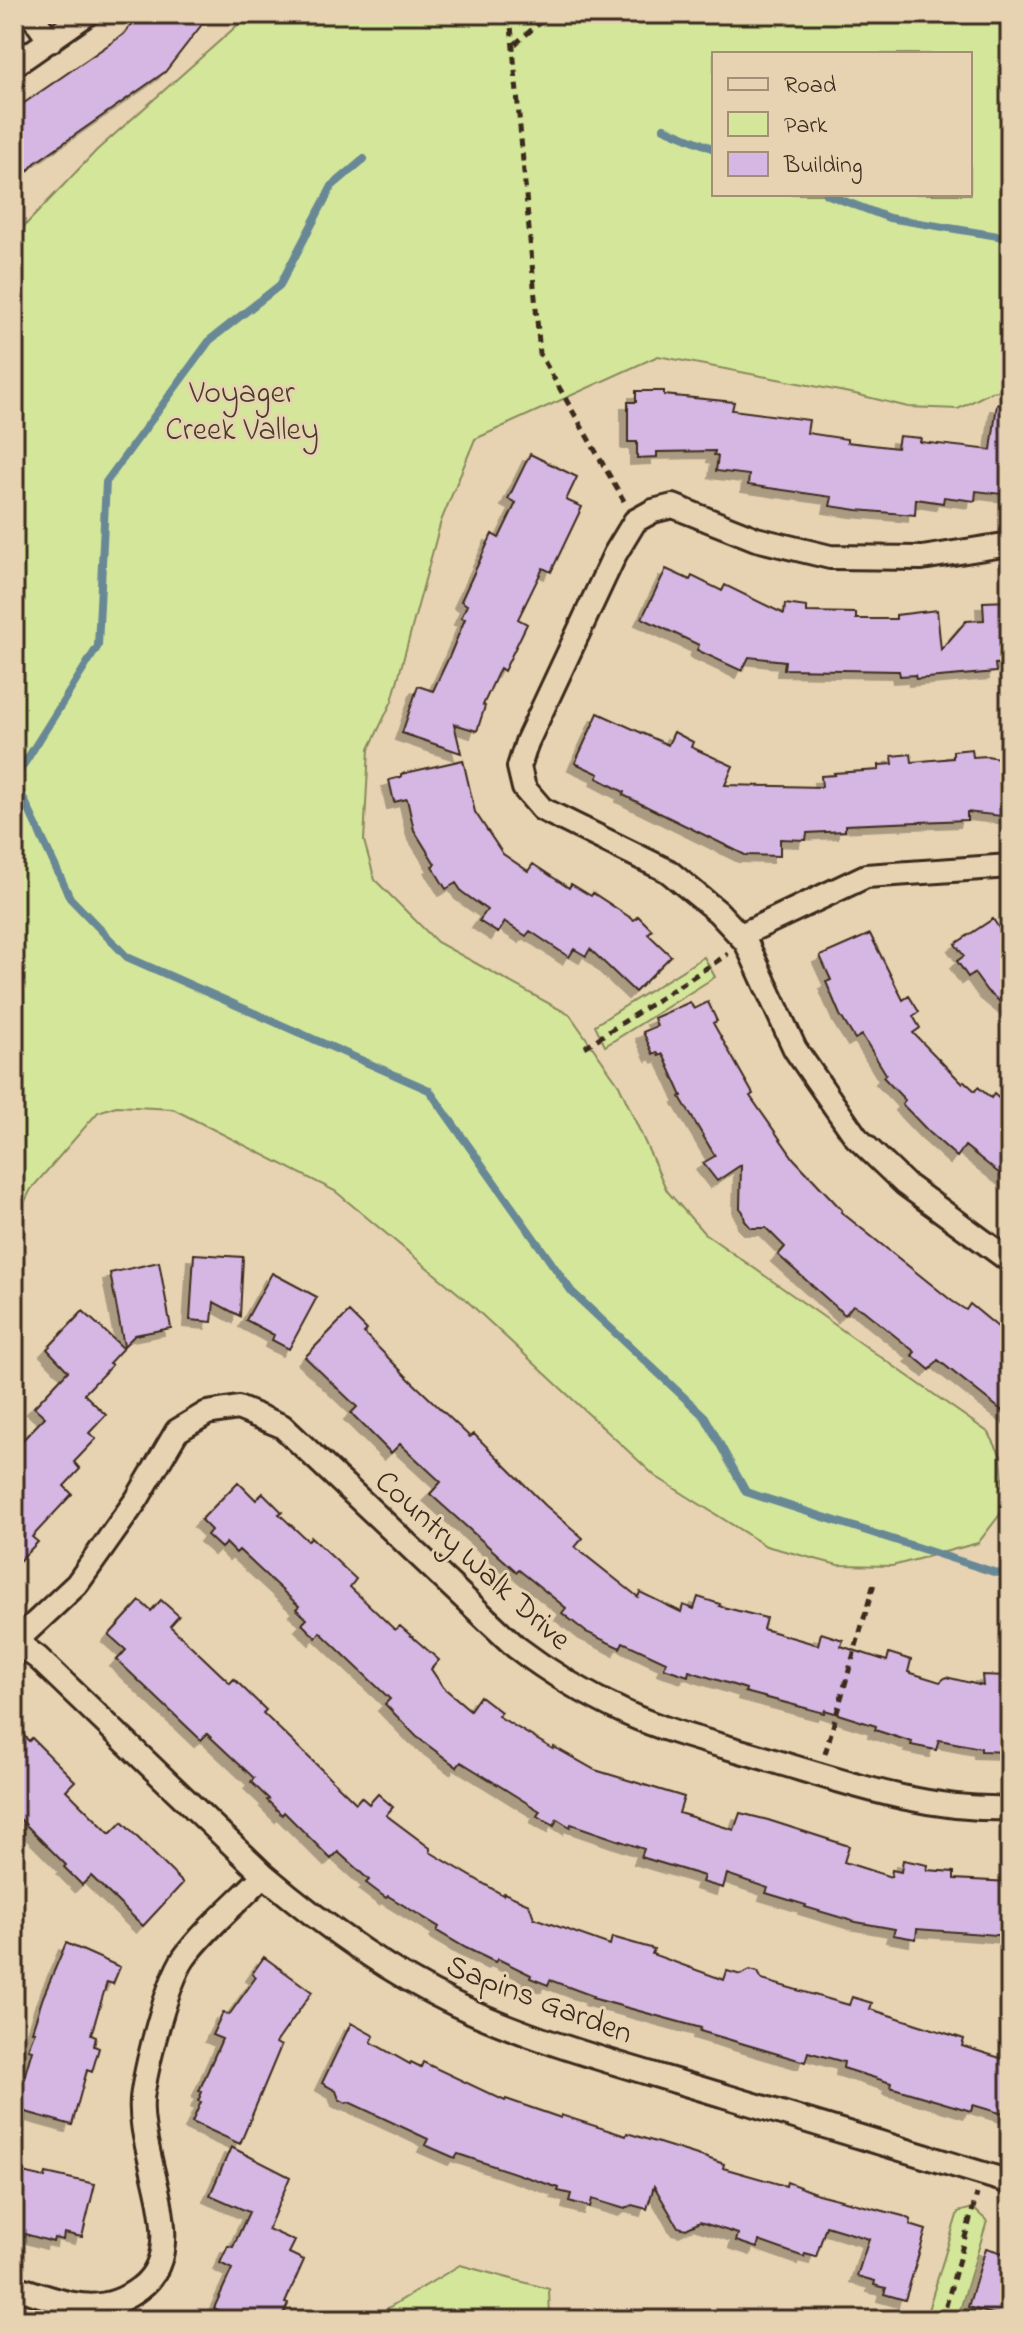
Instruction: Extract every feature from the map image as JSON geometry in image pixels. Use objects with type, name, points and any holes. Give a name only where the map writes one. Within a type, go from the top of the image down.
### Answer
[{"type":"street","points":[[31,14],[50,41]]},
{"type":"street","points":[[14,65],[87,14]]},
{"type":"street","points":[[1010,544],[922,558],[844,558],[800,551],[756,539],[673,506],[653,511],[635,521],[615,554],[527,742],[519,767],[524,788],[542,809],[668,871],[696,892],[743,938],[795,1049],[856,1137],[905,1184],[1010,1261]]},
{"type":"street","points":[[743,938],[866,876],[1010,866]]},
{"type":"street","name":"Country Walk Drive","points":[[15,1642],[77,1584],[137,1499],[177,1431],[207,1413],[238,1408],[282,1426],[516,1647],[547,1671],[628,1714],[917,1802],[980,1809],[1010,1808]]},
{"type":"street","name":"Sapins Garden","points":[[15,1642],[38,1658],[299,1905],[372,1958],[414,1983],[457,2005],[537,2038],[1010,2182]]},
{"type":"street","points":[[14,2287],[82,2307],[125,2300],[149,2281],[161,2258],[164,2226],[141,2112],[143,2091],[174,1975],[185,1957],[264,1875]]},
{"type":"path","points":[[510,14],[540,354],[635,521]]},
{"type":"path","points":[[514,44],[550,14]]},
{"type":"path","points":[[585,1047],[743,938]]},
{"type":"path","points":[[819,1774],[875,1580]]},
{"type":"path","points":[[942,2320],[983,2174]]},
{"type":"green space","name":"Voyager Creek Valley","points":[[250,14],[1010,14],[1010,390],[991,392],[958,409],[908,407],[658,356],[475,439],[441,521],[392,701],[369,749],[364,841],[375,880],[437,942],[570,1015],[619,1085],[667,1191],[704,1233],[989,1433],[1001,1456],[1005,1508],[978,1543],[892,1566],[838,1565],[766,1546],[655,1476],[465,1299],[335,1191],[173,1109],[116,1106],[98,1112],[31,1189],[14,1223],[14,237],[97,150]]},
{"type":"green space","points":[[704,957],[715,977],[605,1046],[595,1025]]},
{"type":"green space","points":[[973,2208],[987,2221],[957,2320],[925,2320],[958,2212]]},
{"type":"green space","points":[[460,2265],[549,2289],[550,2320],[368,2320]]},
{"type":"building","points":[[140,14],[210,14],[165,72],[35,163],[14,187],[14,110],[124,34]]},
{"type":"building","points":[[636,391],[664,391],[664,395],[734,402],[732,410],[809,420],[807,433],[897,448],[899,436],[921,438],[920,442],[991,450],[997,404],[1010,405],[1010,495],[976,491],[975,501],[944,497],[943,503],[916,499],[915,515],[857,510],[830,506],[832,497],[748,485],[749,475],[716,471],[718,456],[714,455],[715,451],[657,452],[657,457],[637,458],[637,442],[628,442],[628,402],[636,402]]},
{"type":"building","points":[[530,454],[577,477],[566,500],[582,507],[551,572],[543,568],[518,619],[527,624],[504,671],[500,668],[483,705],[477,731],[454,724],[461,753],[402,733],[418,686],[433,691],[450,655],[465,619],[461,618],[467,605],[461,601],[492,534],[499,538],[516,503],[508,499]]},
{"type":"building","points":[[666,569],[690,580],[692,576],[722,591],[725,585],[784,614],[785,604],[807,607],[807,612],[856,613],[856,619],[896,619],[896,615],[937,610],[941,650],[966,621],[984,620],[983,602],[1009,601],[1010,630],[1007,630],[1010,663],[995,664],[996,672],[916,679],[915,675],[900,676],[899,671],[784,669],[785,661],[749,657],[742,671],[697,650],[699,645],[642,618]]},
{"type":"building","points":[[598,713],[668,745],[674,732],[693,742],[691,747],[733,766],[725,785],[822,787],[821,776],[879,770],[879,765],[893,764],[892,756],[911,754],[912,762],[953,758],[953,751],[972,749],[973,757],[1010,760],[1010,817],[967,812],[967,820],[845,825],[845,831],[807,833],[806,840],[780,839],[780,856],[745,855],[623,795],[624,792],[597,778],[599,774],[575,763]]},
{"type":"building","points":[[463,760],[475,812],[503,854],[528,871],[533,864],[569,888],[571,884],[591,896],[593,893],[634,920],[638,916],[652,930],[648,934],[671,956],[635,992],[590,949],[586,956],[574,949],[569,957],[530,931],[526,936],[505,922],[498,933],[479,921],[487,910],[462,892],[456,883],[446,889],[414,830],[407,799],[394,802],[389,780],[401,777],[401,774]]},
{"type":"building","points":[[993,919],[1003,934],[1010,929],[1010,1010],[987,991],[974,973],[968,977],[957,961],[964,956],[955,944]]},
{"type":"building","points":[[870,934],[903,1000],[909,996],[919,1012],[913,1016],[920,1028],[913,1033],[962,1083],[964,1081],[975,1091],[978,1087],[991,1098],[994,1094],[1010,1108],[1010,1182],[965,1146],[957,1157],[928,1131],[902,1104],[905,1100],[883,1077],[886,1074],[862,1035],[855,1039],[840,1015],[826,982],[831,980],[820,956]]},
{"type":"building","points":[[690,1002],[694,1009],[708,1002],[717,1021],[713,1023],[753,1094],[750,1096],[794,1159],[841,1212],[952,1301],[966,1310],[970,1304],[1010,1337],[1010,1417],[938,1360],[930,1370],[912,1355],[915,1352],[863,1310],[853,1305],[845,1315],[778,1255],[785,1247],[766,1228],[751,1228],[745,1221],[740,1208],[741,1165],[717,1181],[703,1163],[715,1156],[680,1097],[663,1054],[653,1054],[643,1032],[657,1026],[654,1018]]},
{"type":"building","points":[[194,1254],[243,1257],[240,1316],[214,1302],[212,1322],[190,1320]]},
{"type":"building","points":[[159,1262],[171,1328],[135,1335],[124,1346],[110,1273]]},
{"type":"building","points":[[272,1273],[317,1297],[289,1349],[272,1340],[274,1335],[246,1320]]},
{"type":"building","points":[[83,1311],[123,1348],[109,1363],[112,1365],[84,1394],[106,1415],[89,1433],[96,1439],[74,1462],[80,1469],[64,1486],[72,1494],[32,1537],[38,1542],[14,1566],[14,1449],[45,1417],[34,1407],[68,1371],[47,1349]]},
{"type":"building","points":[[349,1312],[367,1330],[364,1333],[409,1379],[470,1437],[474,1434],[583,1538],[575,1547],[638,1597],[640,1592],[681,1612],[683,1605],[694,1609],[698,1597],[719,1606],[766,1618],[763,1629],[818,1645],[821,1633],[843,1640],[841,1646],[887,1661],[889,1653],[911,1660],[908,1672],[940,1682],[946,1677],[983,1686],[982,1675],[1008,1676],[1010,1752],[981,1751],[981,1748],[939,1740],[936,1750],[911,1745],[912,1742],[875,1730],[876,1726],[825,1710],[824,1713],[745,1692],[746,1689],[689,1671],[688,1676],[664,1668],[666,1662],[623,1642],[620,1648],[586,1632],[562,1613],[566,1608],[519,1570],[517,1572],[430,1494],[441,1482],[400,1444],[391,1453],[351,1413],[357,1407],[305,1357]]},
{"type":"building","points":[[238,1482],[256,1500],[263,1493],[282,1512],[279,1514],[308,1541],[311,1537],[356,1579],[350,1587],[395,1630],[400,1626],[439,1660],[431,1669],[443,1687],[470,1710],[480,1696],[501,1712],[498,1716],[595,1770],[684,1797],[679,1813],[734,1830],[740,1813],[768,1820],[849,1846],[844,1862],[891,1877],[892,1870],[901,1872],[903,1860],[928,1865],[927,1870],[954,1872],[954,1879],[1010,1882],[1010,1936],[917,1929],[916,1939],[893,1935],[895,1929],[856,1922],[805,1907],[766,1893],[768,1888],[727,1874],[723,1888],[702,1882],[704,1876],[641,1857],[644,1849],[571,1824],[570,1827],[557,1819],[554,1826],[537,1816],[540,1811],[461,1762],[457,1767],[417,1737],[385,1704],[390,1699],[320,1632],[316,1638],[302,1624],[307,1619],[296,1609],[299,1606],[239,1550],[236,1553],[226,1543],[221,1548],[207,1535],[211,1530],[201,1520]]},
{"type":"building","points":[[161,1600],[179,1616],[170,1626],[230,1683],[234,1679],[266,1710],[263,1713],[356,1803],[361,1797],[369,1804],[378,1794],[393,1807],[386,1815],[430,1848],[430,1852],[503,1895],[529,1904],[534,1918],[610,1945],[612,1937],[654,1949],[652,1954],[724,1980],[727,1971],[741,1975],[750,1970],[758,1972],[762,1980],[849,2005],[852,1997],[872,2003],[870,2009],[964,2039],[962,2046],[1010,2061],[1010,2116],[973,2105],[971,2111],[890,2087],[891,2083],[843,2068],[844,2062],[808,2052],[805,2062],[700,2031],[701,2028],[592,1998],[550,1980],[548,1985],[498,1959],[495,1962],[466,1948],[437,1931],[439,1927],[388,1896],[386,1898],[366,1883],[369,1880],[338,1852],[331,1859],[284,1812],[282,1815],[267,1800],[251,1782],[254,1778],[207,1734],[201,1740],[117,1660],[126,1650],[109,1635],[140,1601],[151,1611]]},
{"type":"building","points":[[14,1726],[29,1741],[32,1738],[75,1781],[66,1790],[110,1834],[122,1822],[183,1883],[143,1926],[91,1876],[82,1885],[14,1813]]},
{"type":"building","points":[[66,1943],[120,1967],[113,1984],[107,1982],[91,2035],[96,2037],[94,2046],[99,2048],[92,2072],[87,2070],[72,2125],[15,2109],[32,2050],[28,2049],[35,2031],[32,2031]]},
{"type":"building","points":[[264,1957],[312,1992],[276,2043],[281,2046],[240,2144],[192,2122],[201,2102],[198,2101],[202,2092],[199,2091],[222,2039],[212,2035],[223,2012],[229,2015],[256,1977],[252,1974]]},
{"type":"building","points":[[351,2023],[374,2036],[371,2042],[410,2064],[421,2067],[423,2062],[505,2101],[626,2136],[627,2133],[724,2164],[723,2168],[786,2186],[787,2182],[911,2220],[910,2225],[926,2230],[905,2300],[884,2294],[886,2288],[857,2276],[869,2239],[826,2226],[816,2257],[805,2254],[804,2257],[759,2241],[757,2248],[736,2241],[738,2234],[700,2222],[686,2229],[678,2227],[654,2186],[647,2209],[632,2205],[625,2209],[592,2199],[590,2207],[569,2201],[571,2194],[558,2191],[559,2188],[458,2154],[455,2158],[425,2145],[428,2139],[346,2103],[339,2099],[336,2091],[322,2083]]},
{"type":"building","points":[[231,2147],[290,2177],[268,2229],[295,2241],[289,2253],[304,2260],[281,2320],[214,2320],[218,2310],[214,2308],[232,2269],[220,2263],[228,2246],[233,2247],[249,2212],[210,2195]]},
{"type":"building","points":[[14,2171],[45,2178],[46,2173],[95,2184],[82,2237],[64,2233],[63,2240],[54,2238],[53,2242],[14,2231]]},
{"type":"building","points":[[986,2248],[1010,2255],[1010,2319],[968,2307]]},
{"type":"waterway","points":[[664,128],[712,148]]},
{"type":"waterway","points":[[14,780],[98,646],[106,482],[210,340],[280,285],[332,186],[364,159]]},
{"type":"waterway","points":[[831,196],[889,218],[1010,238]]},
{"type":"waterway","points":[[15,780],[70,898],[127,957],[429,1090],[572,1292],[705,1417],[746,1492],[1003,1575]]}]
